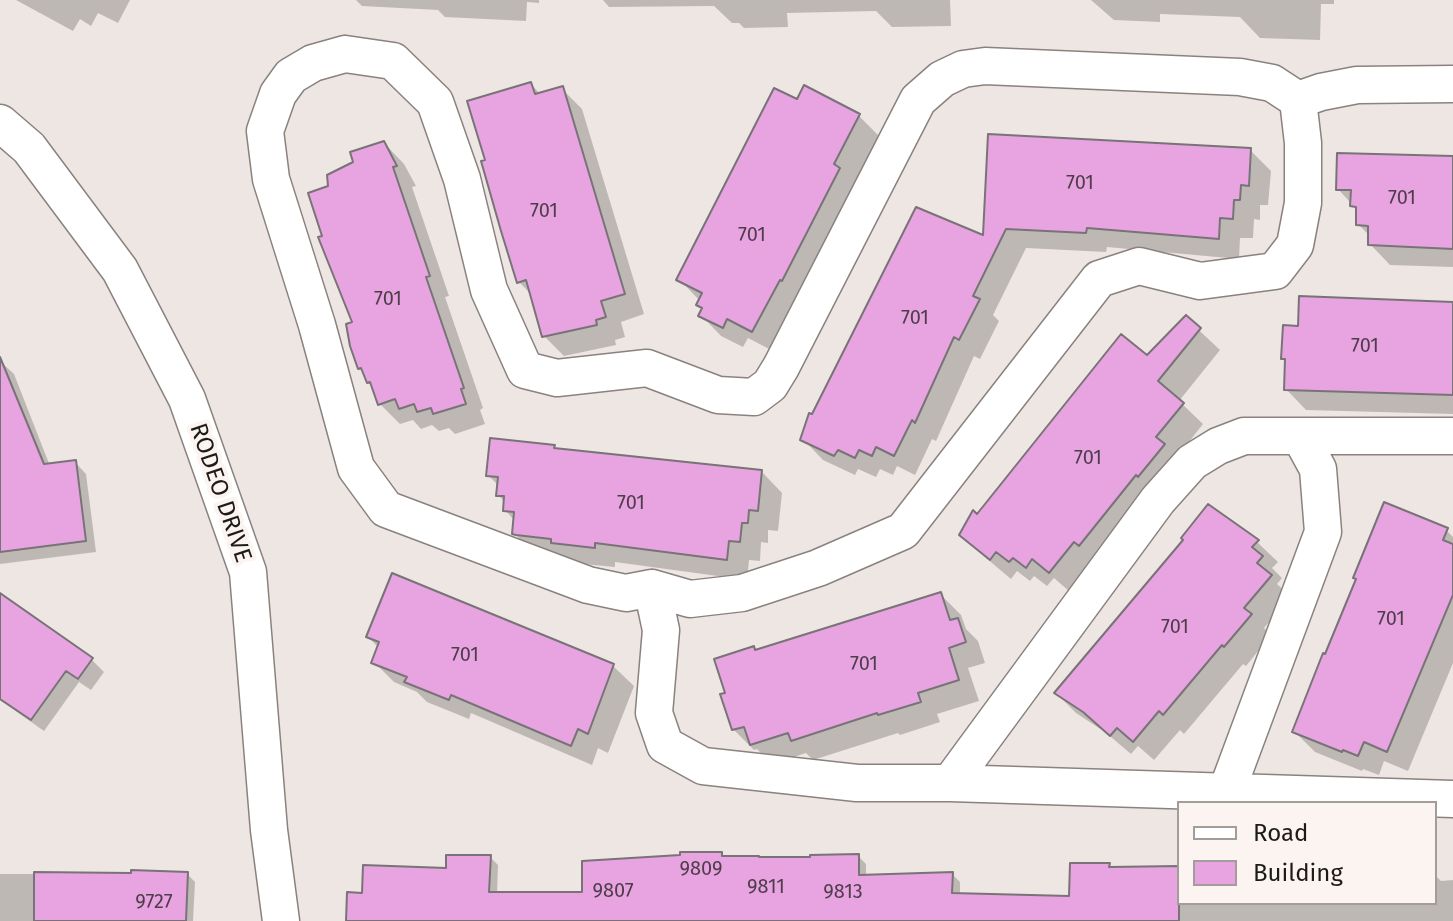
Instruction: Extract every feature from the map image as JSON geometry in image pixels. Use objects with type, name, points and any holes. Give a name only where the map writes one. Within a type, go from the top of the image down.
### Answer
[{"type":"street","points":[[345,54],[393,61],[435,102],[462,179],[489,290],[525,370],[557,378],[647,368],[718,395],[754,397],[770,385],[781,367],[918,100],[942,79],[963,69],[985,66],[1240,77],[1272,83],[1298,100],[1303,143],[1303,203],[1295,245],[1275,271],[1200,281],[1139,266],[1099,279],[903,531],[818,568],[742,593],[690,599],[652,588],[626,593],[588,585],[386,509],[356,468],[317,325],[271,179],[265,131],[278,94],[291,76],[313,63],[345,54]]},
{"type":"street","points":[[1298,100],[1357,85],[1453,84]]},
{"type":"street","name":"RODEO DRIVE","points":[[0,123],[29,148],[120,270],[187,399],[248,572],[269,830],[281,921]]},
{"type":"street","points":[[950,783],[1158,500],[1192,462],[1218,446],[1244,436],[1453,436]]},
{"type":"street","points":[[1226,793],[1323,532],[1318,469],[1300,436]]},
{"type":"street","points":[[652,588],[661,630],[654,713],[665,745],[703,766],[857,783],[950,783],[1453,799]]},
{"type":"building","points":[[531,82],[535,94],[563,86],[625,294],[601,301],[606,317],[596,320],[597,325],[542,337],[526,280],[517,283],[467,101]]},
{"type":"building","points":[[804,85],[860,114],[834,164],[840,168],[752,332],[727,319],[723,328],[698,316],[702,308],[696,305],[702,293],[676,280],[774,88],[797,99]]},
{"type":"building","points":[[988,134],[1251,148],[1249,186],[1241,185],[1240,200],[1234,200],[1233,219],[1220,218],[1219,239],[1087,228],[1086,233],[1006,229],[973,296],[980,299],[959,340],[954,337],[915,423],[912,420],[894,456],[876,447],[872,456],[859,450],[855,458],[838,450],[834,456],[800,440],[809,413],[812,414],[916,207],[983,235]]},
{"type":"building","points":[[384,141],[397,166],[393,167],[430,276],[426,277],[464,388],[461,389],[466,404],[433,414],[431,408],[417,412],[414,404],[399,409],[395,399],[378,405],[370,382],[367,383],[361,368],[358,369],[350,346],[346,324],[352,322],[318,237],[322,236],[308,193],[328,186],[327,175],[353,162],[350,152]]},
{"type":"building","points":[[1337,153],[1453,156],[1453,249],[1368,245],[1368,226],[1356,225],[1356,207],[1350,206],[1351,190],[1336,190]]},
{"type":"building","points":[[1299,296],[1453,302],[1453,395],[1284,390],[1285,359],[1281,359],[1283,325],[1298,326]]},
{"type":"building","points":[[1186,315],[1201,328],[1158,381],[1184,403],[1156,437],[1165,444],[1079,546],[1074,542],[1049,573],[1032,559],[1026,568],[1013,558],[1009,562],[996,552],[990,560],[959,535],[973,510],[977,514],[1121,334],[1147,355]]},
{"type":"building","points":[[0,357],[44,464],[76,460],[86,541],[0,552]]},
{"type":"building","points":[[490,438],[555,445],[554,448],[762,470],[758,511],[749,510],[748,523],[742,523],[740,542],[729,541],[727,560],[595,543],[595,548],[551,543],[551,539],[512,534],[514,512],[503,511],[504,496],[496,496],[498,477],[486,476]]},
{"type":"building","points":[[1384,502],[1448,528],[1443,540],[1453,544],[1453,595],[1387,752],[1364,742],[1358,756],[1292,732],[1356,579],[1353,578]]},
{"type":"building","points":[[1208,504],[1259,540],[1252,547],[1263,556],[1257,563],[1272,575],[1244,608],[1252,614],[1163,715],[1159,711],[1133,742],[1117,728],[1110,736],[1083,712],[1054,693],[1183,540],[1181,538]]},
{"type":"building","points":[[392,573],[614,664],[588,734],[578,729],[571,746],[451,695],[449,700],[404,682],[407,677],[371,663],[379,642],[366,637]]},
{"type":"building","points":[[941,592],[950,620],[958,618],[966,642],[949,648],[959,680],[918,693],[921,702],[791,741],[788,733],[750,745],[744,727],[732,730],[720,694],[725,693],[714,659],[754,646],[755,650]]},
{"type":"building","points":[[0,593],[93,658],[78,679],[66,671],[31,720],[0,699]]},
{"type":"building","points":[[680,852],[722,852],[722,856],[759,857],[859,854],[859,875],[953,872],[952,893],[1069,896],[1070,863],[1110,863],[1109,867],[1177,866],[1179,921],[346,921],[347,892],[362,893],[363,865],[446,868],[446,855],[491,855],[489,892],[582,892],[582,861],[680,855]]},
{"type":"building","points":[[131,870],[188,872],[186,921],[34,921],[34,872],[131,873]]}]
